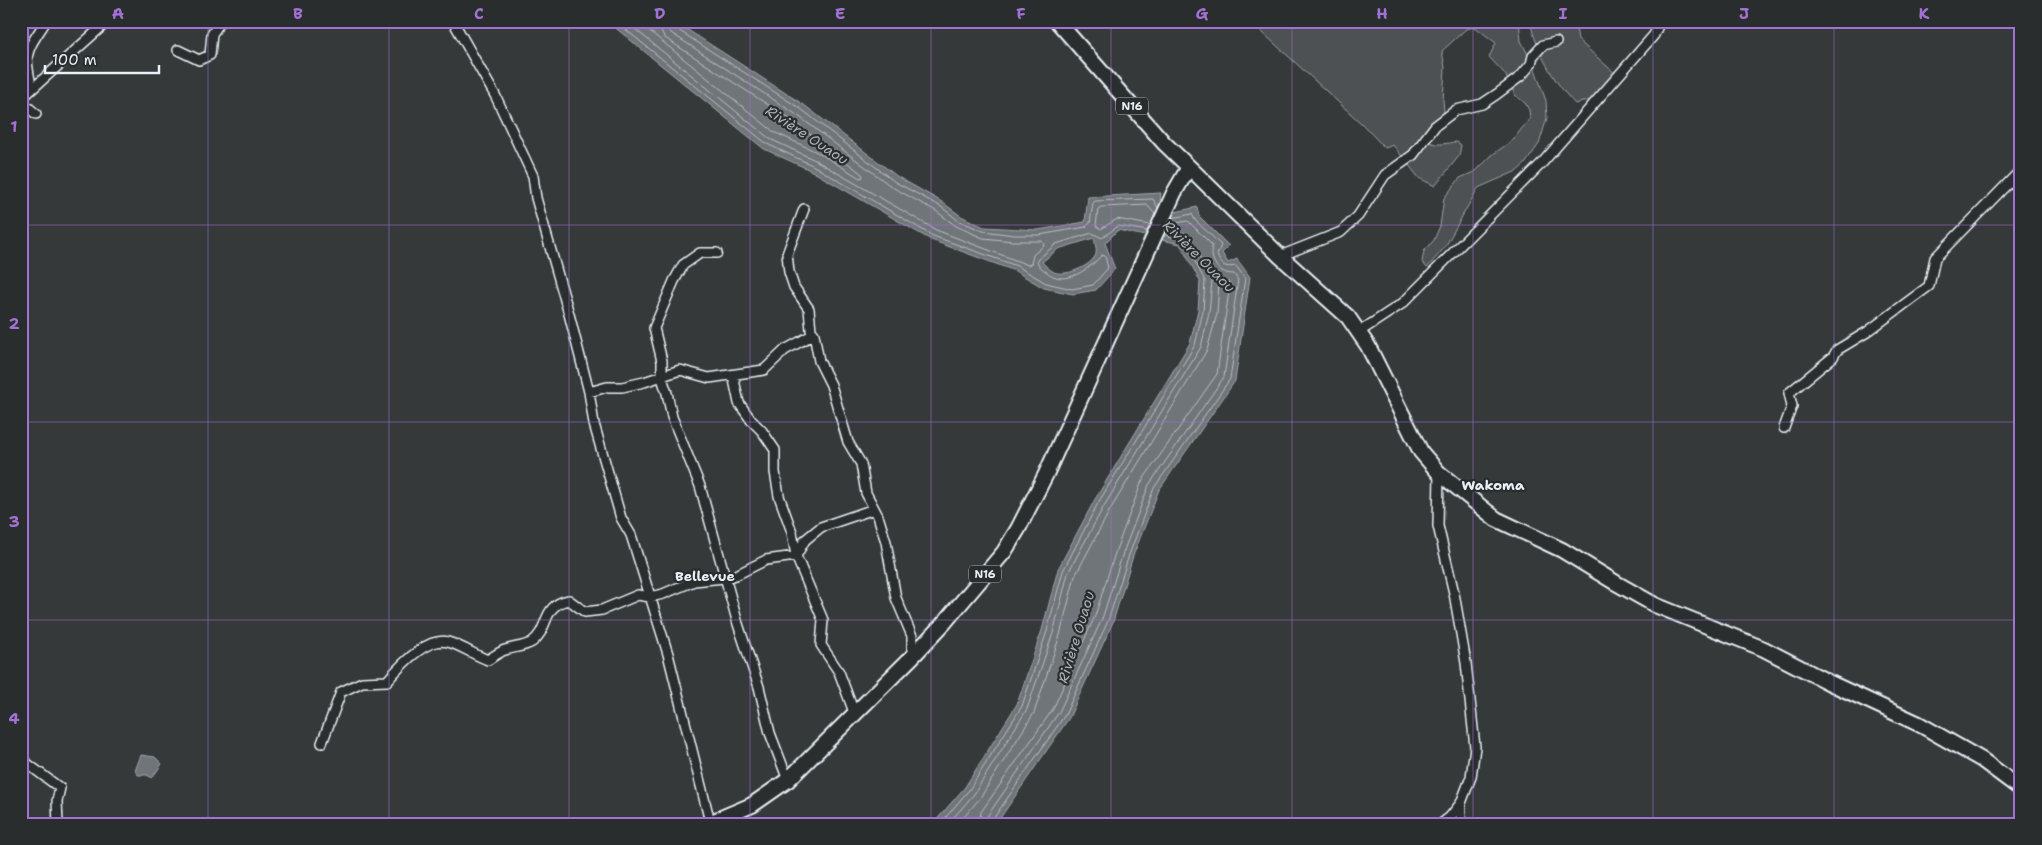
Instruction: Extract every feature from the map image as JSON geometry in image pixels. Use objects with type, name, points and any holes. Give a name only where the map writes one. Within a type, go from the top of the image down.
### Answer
[{"type":"main road","name":"N16","points":[[1057,21],[1164,143],[1280,256],[1348,317],[1359,332],[1421,452],[1439,472],[1496,519],[1562,550],[1616,584],[1655,605],[1764,649],[1828,682],[1922,726],[1982,760],[2021,789]]},
{"type":"main road","name":"N16","points":[[709,823],[752,805],[788,780],[912,658],[999,558],[1018,529],[1155,238],[1174,193],[1189,168]]},
{"type":"street","points":[[32,89],[25,63],[30,47],[46,21]]},
{"type":"street","points":[[36,114],[21,100],[108,21]]},
{"type":"street","points":[[178,50],[200,60],[210,55],[212,34],[221,21]]},
{"type":"street","points":[[453,21],[496,98],[533,176],[536,198],[589,392],[594,424],[621,518],[631,535],[676,683],[709,823]]},
{"type":"street","points":[[1359,332],[1403,303],[1542,162],[1654,35],[1660,21]]},
{"type":"street","points":[[1280,256],[1341,232],[1349,226],[1358,216],[1385,175],[1413,155],[1435,126],[1456,110],[1482,104],[1497,94],[1521,76],[1531,64],[1533,56],[1542,45],[1556,42]]},
{"type":"street","points":[[1784,428],[1792,406],[1789,393],[1833,357],[1837,350],[1867,332],[1929,286],[1935,258],[2021,170]]},
{"type":"street","points":[[804,209],[787,254],[789,272],[794,287],[809,309],[811,330],[814,334],[819,360],[830,385],[848,442],[862,464],[866,493],[886,542],[896,598],[912,636],[912,658]]},
{"type":"street","points":[[717,253],[700,254],[684,265],[674,280],[654,328],[662,361],[662,378],[672,417],[700,486],[724,578],[759,688],[770,733],[788,780]]},
{"type":"street","points":[[589,392],[662,378],[680,370],[709,378],[764,370],[785,350],[814,334]]},
{"type":"street","points":[[733,375],[739,403],[775,450],[775,472],[779,496],[792,532],[796,556],[824,620],[821,645],[839,672],[855,715]]},
{"type":"street","points":[[1439,472],[1438,526],[1456,602],[1466,663],[1475,747],[1471,777],[1461,804],[1441,824]]},
{"type":"street","points":[[796,556],[805,540],[821,527],[874,509]]},
{"type":"street","points":[[322,743],[341,692],[362,682],[388,681],[404,662],[429,644],[446,641],[488,660],[505,650],[531,642],[538,636],[548,613],[558,602],[569,600],[585,612],[602,610],[638,595],[650,597],[663,594],[694,581],[736,575],[766,560],[796,556]]},
{"type":"street","points":[[21,759],[60,788],[57,801],[58,824]]},
{"type":"street","points":[[1461,804],[1461,824]]},
{"type":"shaded area","points":[[1250,21],[1519,21],[1521,41],[1534,66],[1546,101],[1547,118],[1539,144],[1525,164],[1517,171],[1478,188],[1445,247],[1427,268],[1422,262],[1424,251],[1434,240],[1440,226],[1444,198],[1460,178],[1476,171],[1492,155],[1513,140],[1530,118],[1529,110],[1525,103],[1515,95],[1505,74],[1489,57],[1496,43],[1475,27],[1466,29],[1442,51],[1445,68],[1444,111],[1440,123],[1426,140],[1437,144],[1457,142],[1461,145],[1459,156],[1435,186],[1419,178],[1393,145],[1385,148],[1362,124]]},
{"type":"shaded area","points":[[1530,21],[1575,21],[1578,40],[1619,77],[1590,100],[1575,104],[1547,66],[1537,44]]},
{"type":"water","name":"Rivière Ouaou","points":[[607,21],[674,21],[804,105],[898,177],[942,202],[961,216],[984,227],[1038,230],[1085,222],[1088,197],[1161,193],[1160,203],[1171,213],[1197,207],[1199,216],[1229,246],[1222,253],[1228,263],[1237,259],[1250,277],[1235,381],[1159,490],[1133,556],[1113,622],[1069,718],[996,824],[933,824],[965,787],[1017,704],[1042,630],[1058,569],[1094,501],[1190,343],[1198,310],[1200,281],[1180,244],[1118,230],[1105,243],[1115,269],[1096,290],[1073,294],[1044,288],[1015,271],[931,240],[810,170],[764,149]],"holes":[[[1094,238],[1096,248],[1094,258],[1089,263],[1072,272],[1054,272],[1042,262],[1058,249]]]},
{"type":"water","points":[[141,755],[155,757],[162,764],[152,778],[147,775],[138,775],[135,771]]},
{"type":"district","name":"Wakoma","points":[[1493,485]]},
{"type":"district","name":"Bellevue","points":[[705,576]]}]
